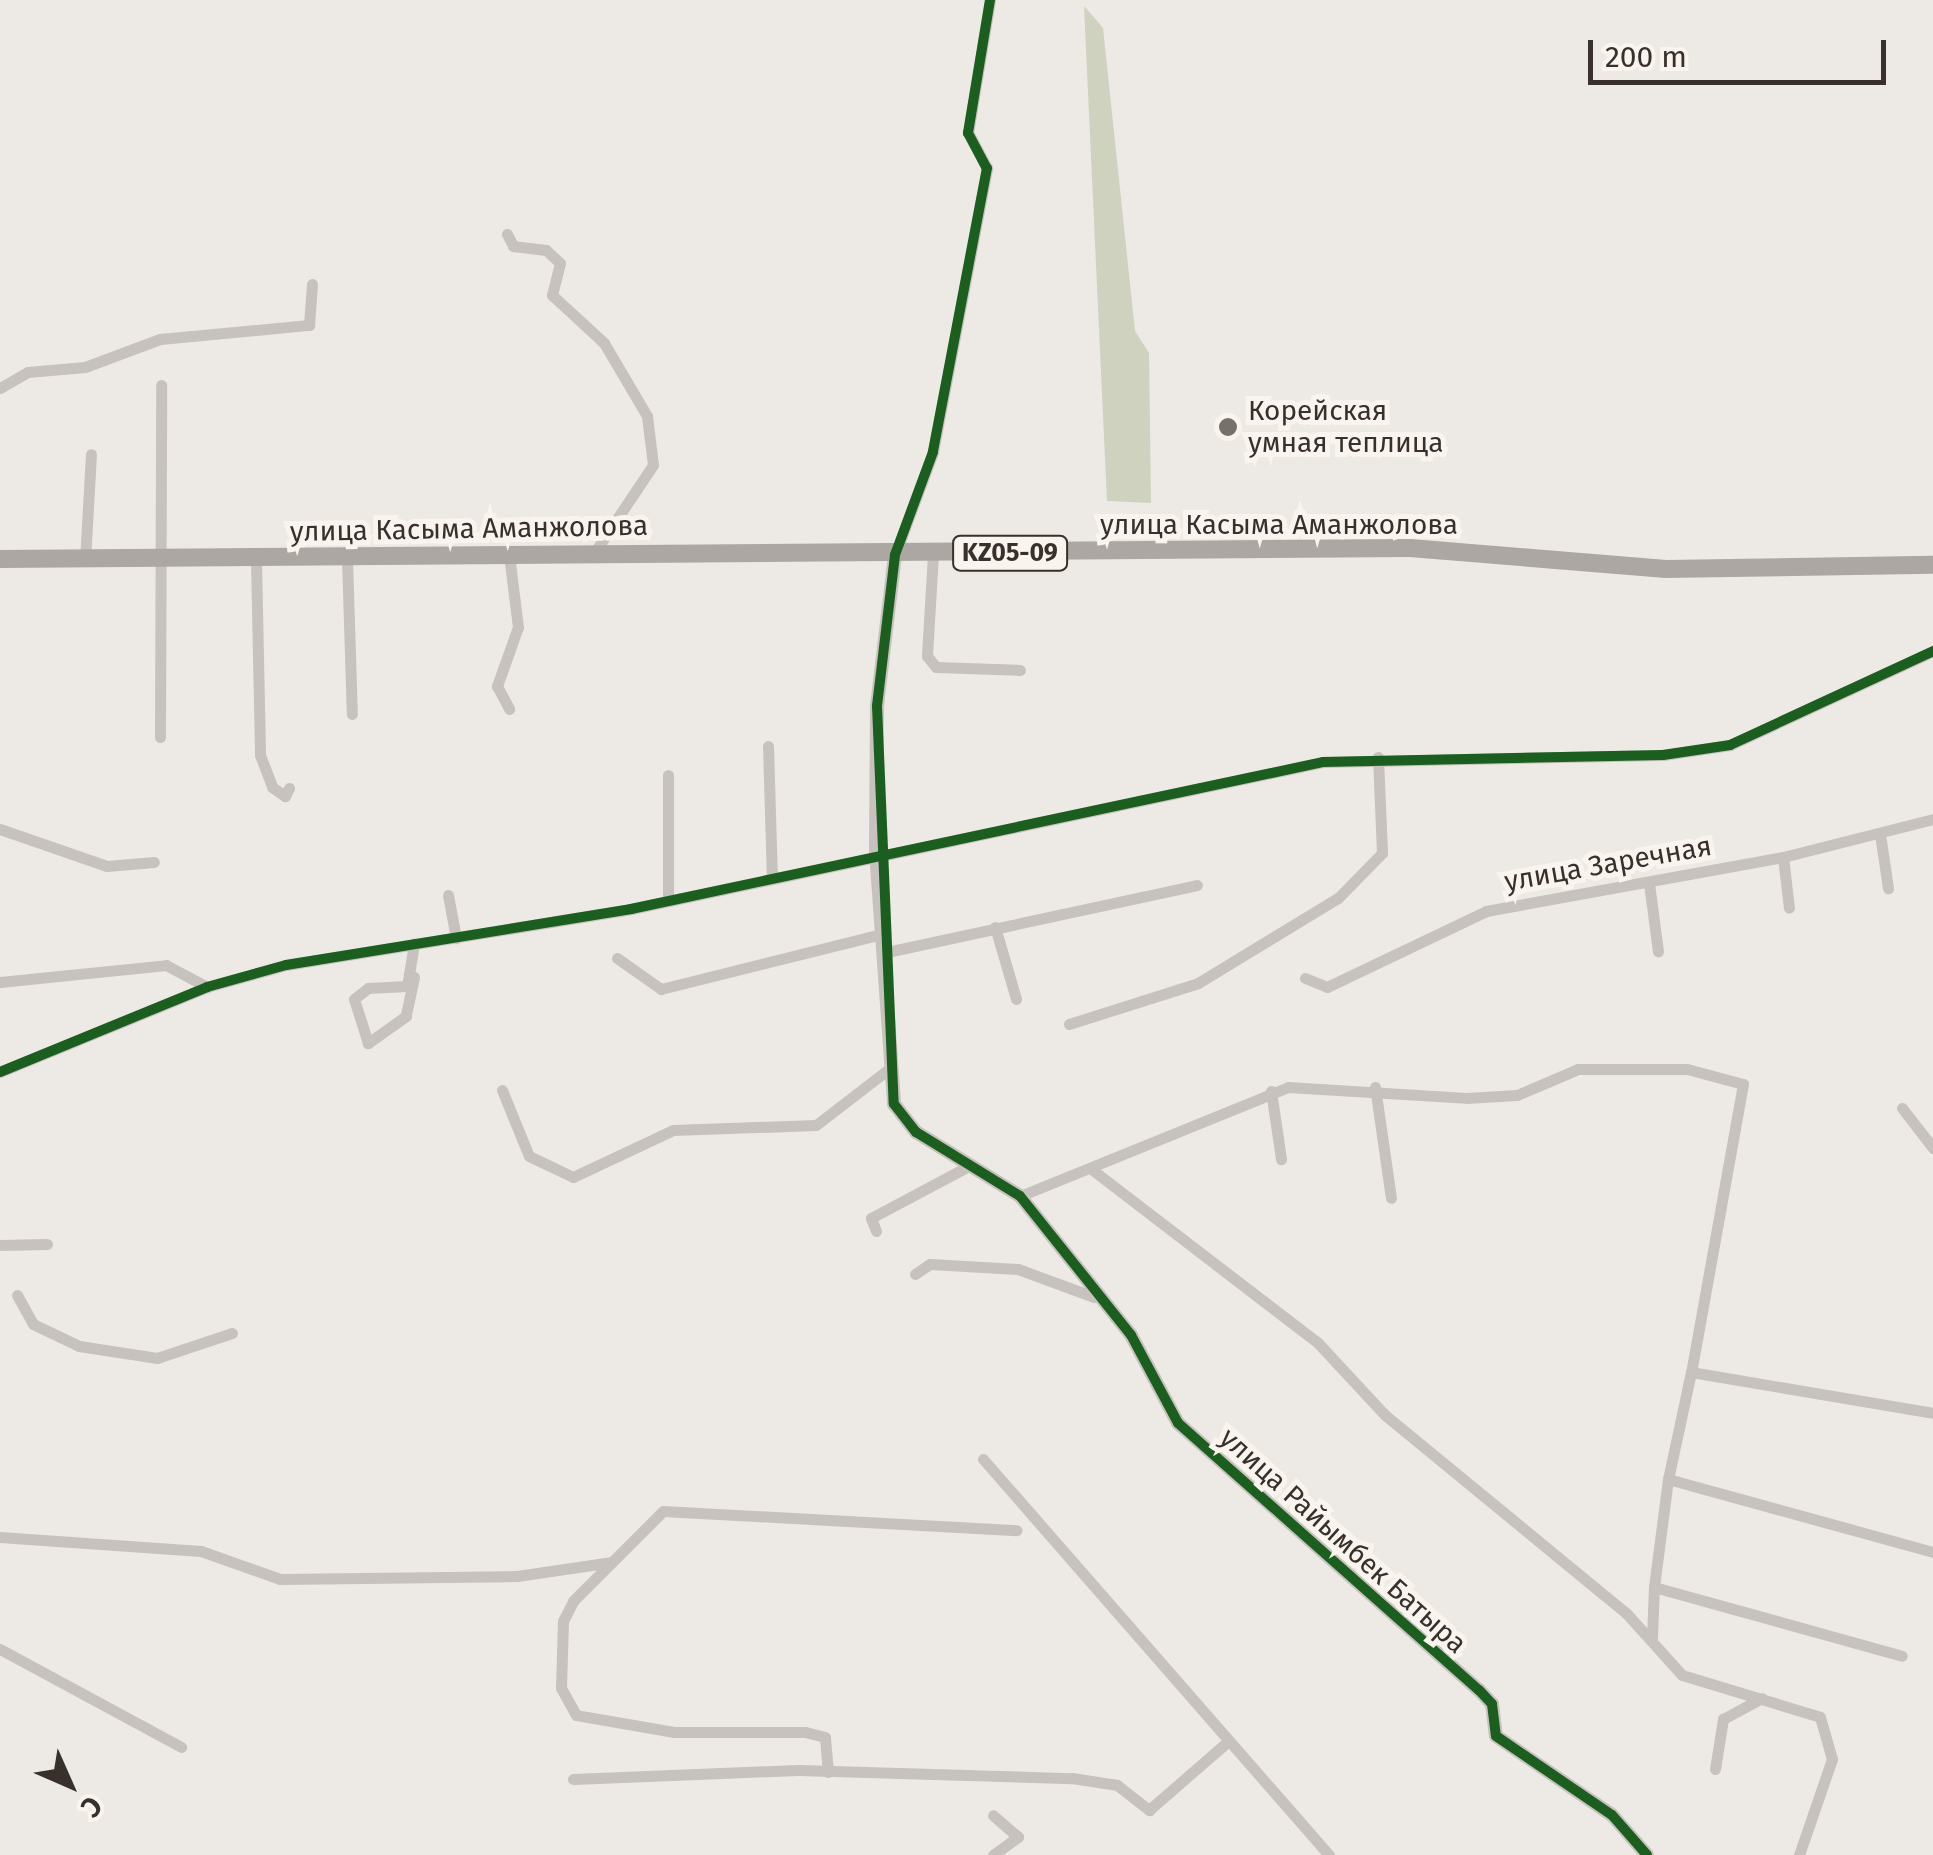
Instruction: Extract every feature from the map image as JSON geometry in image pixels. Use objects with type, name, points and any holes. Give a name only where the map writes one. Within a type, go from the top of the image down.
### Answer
[{"type":"main road","name":"улица Касыма Аманжолова","points":[[85,561],[158,563],[594,553],[895,555],[1410,548],[1666,569],[1933,565]]},
{"type":"main road","name":"KZ05-09","points":[[0,559],[85,561]]},
{"type":"street","name":"улица Райымбек Батыра","points":[[990,0],[968,133],[984,171],[933,452],[895,555],[877,706],[876,851],[887,952],[890,1068],[902,1118],[968,1166],[1020,1196],[1094,1297],[1131,1334],[1178,1422],[1479,1690],[1492,1704],[1496,1736],[1612,1815],[1648,1855]]},
{"type":"street","points":[[507,234],[513,246],[546,250],[560,264],[552,295],[604,343],[647,416],[653,466],[594,553]]},
{"type":"street","points":[[0,388],[28,372],[85,367],[160,339],[309,325],[312,284]]},
{"type":"street","points":[[160,737],[161,385]]},
{"type":"street","points":[[85,561],[91,454]]},
{"type":"street","points":[[933,554],[927,656],[936,667],[1020,670]]},
{"type":"street","points":[[509,555],[518,627],[497,686],[509,709]]},
{"type":"street","points":[[347,559],[352,714]]},
{"type":"street","points":[[256,561],[260,755],[272,787],[285,796],[289,788]]},
{"type":"street","points":[[0,1072],[207,987],[414,944],[668,900],[876,851],[1378,756],[1663,756],[1730,745],[1933,651]]},
{"type":"street","points":[[768,746],[772,877]]},
{"type":"street","points":[[1069,1024],[1198,983],[1338,898],[1382,853],[1378,756]]},
{"type":"street","points":[[668,774],[668,900]]},
{"type":"street","name":"улица Заречная","points":[[1306,978],[1328,986],[1486,911],[1783,857],[1933,819]]},
{"type":"street","points":[[0,829],[107,866],[154,862]]},
{"type":"street","points":[[1880,834],[1888,888]]},
{"type":"street","points":[[1783,857],[1789,908]]},
{"type":"street","points":[[1649,883],[1658,951]]},
{"type":"street","points":[[887,952],[1197,885]]},
{"type":"street","points":[[448,895],[456,938]]},
{"type":"street","points":[[995,927],[1016,999]]},
{"type":"street","points":[[617,958],[661,989],[885,934]]},
{"type":"street","points":[[414,944],[414,977],[406,1016],[368,1043],[351,1014],[354,1000],[414,977]]},
{"type":"street","points":[[0,982],[166,965],[207,987]]},
{"type":"street","points":[[502,1090],[530,1156],[573,1177],[673,1130],[816,1125],[890,1068]]},
{"type":"street","points":[[1020,1196],[1272,1091],[1376,1087],[1517,1095],[1578,1070],[1686,1069],[1742,1084],[1668,1479],[1654,1587],[1652,1638]]},
{"type":"street","points":[[1376,1087],[1390,1198]]},
{"type":"street","points":[[1272,1091],[1281,1159]]},
{"type":"street","points":[[1902,1108],[1933,1148]]},
{"type":"street","points":[[876,1231],[870,1218],[968,1166]]},
{"type":"street","points":[[1090,1168],[1318,1343],[1385,1416],[1652,1638],[1682,1675],[1820,1717],[1831,1732],[1832,1759],[1798,1855]]},
{"type":"street","points":[[0,1246],[47,1244]]},
{"type":"street","points":[[915,1274],[930,1264],[1018,1269],[1094,1297]]},
{"type":"street","points":[[18,1295],[34,1324],[79,1346],[157,1358],[232,1333]]},
{"type":"street","points":[[1691,1372],[1933,1413]]},
{"type":"street","points":[[983,1459],[1226,1744],[1329,1855]]},
{"type":"street","points":[[1668,1479],[1933,1552]]},
{"type":"street","points":[[828,1772],[824,1736],[805,1732],[674,1732],[576,1716],[561,1688],[562,1621],[663,1511],[1016,1530]]},
{"type":"street","points":[[0,1536],[201,1551],[280,1579],[517,1576],[615,1562]]},
{"type":"street","points":[[1654,1587],[1902,1656]]},
{"type":"street","points":[[0,1649],[181,1746]]},
{"type":"street","points":[[1715,1769],[1723,1719],[1762,1698]]},
{"type":"street","points":[[573,1779],[828,1772],[1106,1781],[1148,1810],[1226,1744]]},
{"type":"street","points":[[993,1815],[1018,1837],[993,1855]]},
{"type":"green space","points":[[1084,6],[1103,28],[1135,331],[1149,353],[1151,503],[1107,501]]},
{"type":"cycle path","points":[[990,0],[968,133],[987,168],[933,452],[895,555],[877,706],[894,1104],[916,1132],[1020,1196],[1131,1335],[1178,1423],[1479,1690],[1492,1704],[1496,1736],[1612,1815],[1647,1855]]},
{"type":"cycle path","points":[[0,1072],[207,987],[286,965],[631,909],[1323,762],[1663,755],[1730,745],[1933,651]]},
{"type":"place","name":"Корейская умная теплица","points":[[1228,427]]}]
